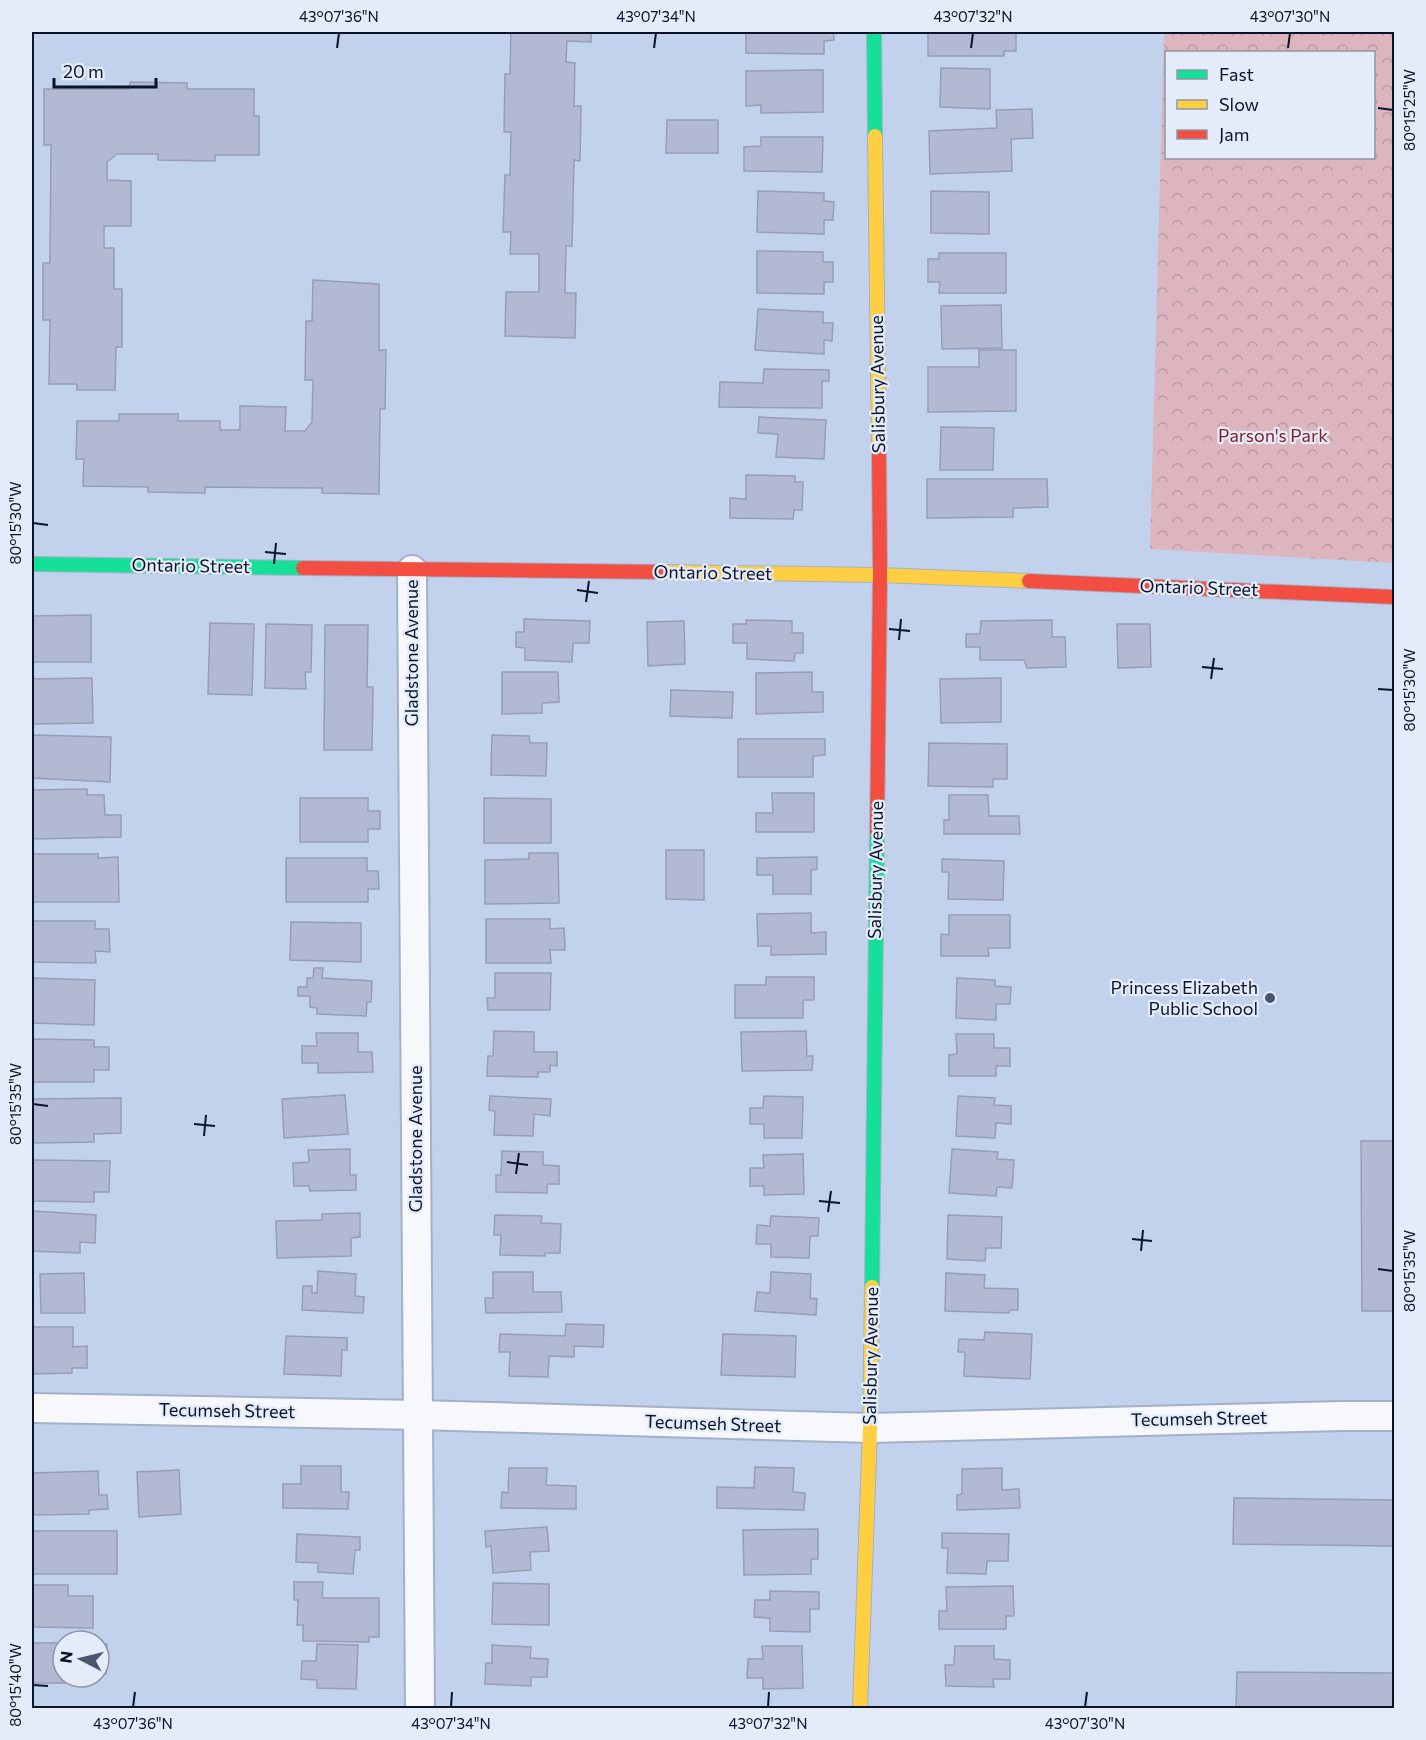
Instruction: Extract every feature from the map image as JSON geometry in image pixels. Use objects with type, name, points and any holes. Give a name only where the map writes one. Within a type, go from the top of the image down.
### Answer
[{"type":"street","name":"Salisbury Avenue","points":[[860,1708],[870,1428],[880,575],[874,32]]},
{"type":"street","name":"Ontario Street","points":[[32,564],[880,575],[1395,597]]},
{"type":"street","name":"Gladstone Avenue","points":[[412,570],[420,1708]]},
{"type":"street","name":"Tecumseh Street","points":[[32,1408],[419,1415],[870,1428],[1395,1416]]},
{"type":"green space","name":"Parson's Park","points":[[1164,32],[1394,32],[1394,563],[1150,549]]},
{"type":"building","points":[[511,32],[591,32],[591,42],[567,41],[566,62],[575,63],[574,106],[581,106],[580,161],[574,160],[572,246],[566,246],[565,293],[576,293],[575,338],[505,336],[506,292],[539,292],[539,254],[510,254],[511,232],[503,232],[505,175],[510,175],[511,132],[504,132],[505,74],[510,74]]},
{"type":"building","points":[[746,32],[834,32],[834,40],[824,41],[824,54],[746,53]]},
{"type":"building","points":[[928,32],[1016,32],[1016,51],[1004,51],[1004,56],[928,56]]},
{"type":"building","points":[[941,68],[990,69],[990,109],[940,107]]},
{"type":"building","points":[[823,70],[823,112],[761,113],[761,105],[746,106],[746,71]]},
{"type":"building","points":[[130,82],[187,83],[187,89],[254,89],[254,116],[259,116],[259,155],[215,155],[215,161],[158,160],[158,154],[117,154],[107,162],[107,180],[131,181],[131,226],[104,226],[104,248],[114,248],[114,289],[122,289],[122,347],[116,347],[115,390],[77,390],[77,384],[49,384],[50,320],[43,320],[43,263],[50,263],[51,145],[44,145],[44,89],[129,89]]},
{"type":"building","points":[[1032,109],[1033,138],[1011,139],[1012,171],[930,174],[929,131],[997,128],[996,110]]},
{"type":"building","points":[[667,120],[718,120],[718,153],[666,153]]},
{"type":"building","points":[[761,137],[823,137],[822,172],[744,171],[744,147],[761,146]]},
{"type":"building","points":[[758,191],[824,193],[824,201],[834,202],[833,220],[824,220],[824,234],[757,232]]},
{"type":"building","points":[[931,191],[989,192],[989,234],[931,233]]},
{"type":"building","points":[[757,251],[823,252],[823,262],[833,262],[833,282],[824,282],[824,294],[757,293]]},
{"type":"building","points":[[939,253],[1006,253],[1006,293],[939,293],[940,282],[928,282],[928,259],[939,259]]},
{"type":"building","points":[[313,280],[379,284],[379,350],[386,350],[385,409],[380,409],[379,494],[322,493],[322,488],[205,487],[205,493],[148,492],[148,487],[83,486],[84,459],[76,459],[77,421],[119,421],[119,414],[178,414],[178,421],[220,421],[220,430],[240,430],[240,406],[286,407],[285,431],[305,431],[312,422],[313,380],[305,380],[306,321],[312,321]]},
{"type":"building","points":[[1001,305],[1002,348],[942,349],[941,306]]},
{"type":"building","points":[[758,309],[823,312],[823,323],[833,323],[832,341],[824,340],[824,354],[755,350]]},
{"type":"building","points":[[979,350],[1016,350],[1016,411],[928,412],[928,367],[979,367]]},
{"type":"building","points":[[764,369],[829,370],[829,381],[822,381],[822,408],[719,407],[720,382],[763,383]]},
{"type":"building","points":[[759,417],[826,420],[824,459],[776,457],[778,434],[758,433]]},
{"type":"building","points":[[941,427],[994,428],[993,470],[940,470]]},
{"type":"building","points":[[746,475],[795,476],[795,482],[803,482],[802,510],[794,510],[793,519],[730,518],[730,498],[746,499]]},
{"type":"building","points":[[927,479],[1047,479],[1048,507],[1013,508],[1013,517],[927,518]]},
{"type":"building","points":[[91,615],[91,662],[32,662],[32,616]]},
{"type":"building","points":[[524,619],[590,621],[589,643],[573,643],[572,662],[525,660],[525,648],[516,647],[516,632],[524,632]]},
{"type":"building","points":[[746,620],[792,621],[792,633],[803,633],[803,653],[795,653],[794,661],[747,659],[747,643],[733,643],[733,624],[746,624]]},
{"type":"building","points":[[1052,620],[1052,637],[1065,637],[1066,667],[1027,668],[1024,660],[980,660],[980,647],[966,647],[966,634],[980,634],[981,621]]},
{"type":"building","points":[[684,621],[685,664],[648,666],[647,622]]},
{"type":"building","points":[[210,623],[254,624],[252,695],[208,694]]},
{"type":"building","points":[[266,624],[312,625],[311,672],[305,672],[306,689],[265,688]]},
{"type":"building","points":[[1117,624],[1150,624],[1151,667],[1118,668]]},
{"type":"building","points":[[325,625],[368,625],[367,687],[373,687],[372,750],[324,750]]},
{"type":"building","points":[[502,672],[558,672],[559,702],[542,703],[542,713],[502,714]]},
{"type":"building","points":[[812,672],[812,692],[823,692],[823,712],[756,714],[756,673]]},
{"type":"building","points":[[92,678],[93,723],[32,724],[32,679]]},
{"type":"building","points":[[1001,678],[1001,722],[941,723],[940,679]]},
{"type":"building","points":[[671,690],[733,692],[732,718],[670,716]]},
{"type":"building","points":[[32,735],[111,737],[110,782],[32,778]]},
{"type":"building","points":[[492,735],[529,736],[530,743],[547,743],[546,776],[491,775]]},
{"type":"building","points":[[738,739],[825,739],[825,755],[813,756],[813,777],[738,777]]},
{"type":"building","points":[[929,743],[1007,744],[1007,779],[993,779],[993,787],[928,786]]},
{"type":"building","points":[[87,789],[87,795],[104,795],[105,815],[121,815],[121,837],[32,839],[32,790]]},
{"type":"building","points":[[772,793],[814,793],[814,832],[756,832],[756,813],[773,813]]},
{"type":"building","points":[[949,795],[988,795],[989,816],[1019,816],[1020,834],[944,834],[944,820],[949,820]]},
{"type":"building","points":[[300,798],[368,798],[368,811],[380,811],[380,829],[368,829],[368,842],[300,842]]},
{"type":"building","points":[[484,798],[551,799],[551,843],[484,843]]},
{"type":"building","points":[[666,850],[704,850],[704,900],[666,899]]},
{"type":"building","points":[[529,853],[558,853],[559,903],[485,904],[485,860],[529,859]]},
{"type":"building","points":[[32,854],[98,854],[98,858],[118,857],[119,902],[32,902]]},
{"type":"building","points":[[817,857],[817,869],[811,870],[811,894],[773,894],[773,875],[757,875],[757,858]]},
{"type":"building","points":[[286,858],[367,858],[367,871],[378,871],[379,889],[368,889],[368,902],[286,902]]},
{"type":"building","points":[[942,859],[1004,861],[1003,900],[948,899],[949,872],[942,872]]},
{"type":"building","points":[[811,913],[811,933],[826,932],[826,954],[771,955],[771,946],[758,946],[757,914]]},
{"type":"building","points":[[949,915],[1010,915],[1010,948],[988,948],[989,956],[941,956],[941,934],[949,935]]},
{"type":"building","points":[[486,919],[550,919],[550,929],[564,928],[565,950],[550,950],[551,963],[486,963]]},
{"type":"building","points":[[32,921],[95,921],[95,929],[109,929],[110,952],[95,951],[96,963],[32,962]]},
{"type":"building","points":[[291,922],[361,923],[361,962],[290,960]]},
{"type":"building","points":[[314,968],[323,968],[322,978],[372,981],[371,1002],[367,1002],[366,1016],[317,1014],[317,1008],[310,1007],[310,996],[298,996],[298,987],[307,987],[307,978],[313,978]]},
{"type":"building","points":[[495,973],[551,973],[550,1010],[488,1010],[487,998],[495,998]]},
{"type":"building","points":[[766,977],[814,977],[814,1000],[803,1000],[803,1018],[735,1018],[735,985],[766,985]]},
{"type":"building","points":[[33,978],[95,980],[94,1025],[32,1023]]},
{"type":"building","points":[[957,978],[995,980],[995,986],[1011,987],[1010,1004],[996,1004],[996,1020],[956,1018]]},
{"type":"building","points":[[494,1031],[534,1032],[534,1052],[557,1052],[557,1066],[550,1065],[550,1072],[538,1072],[538,1077],[487,1076],[488,1056],[493,1056]]},
{"type":"building","points":[[806,1031],[807,1056],[813,1056],[812,1070],[742,1071],[741,1032]]},
{"type":"building","points":[[316,1033],[358,1033],[358,1052],[372,1052],[373,1072],[318,1073],[318,1063],[302,1063],[302,1046],[317,1046]]},
{"type":"building","points":[[956,1034],[994,1034],[994,1048],[1010,1048],[1010,1066],[996,1066],[996,1076],[949,1076],[949,1055],[957,1054]]},
{"type":"building","points":[[32,1039],[94,1040],[94,1047],[109,1047],[109,1070],[94,1070],[94,1082],[32,1082]]},
{"type":"building","points":[[345,1095],[348,1134],[284,1138],[282,1099]]},
{"type":"building","points":[[490,1096],[551,1099],[550,1116],[534,1114],[533,1136],[494,1135],[495,1111],[489,1110]]},
{"type":"building","points":[[764,1096],[803,1097],[802,1138],[764,1138],[764,1124],[750,1124],[750,1108],[763,1108]]},
{"type":"building","points":[[958,1096],[995,1098],[994,1105],[1011,1106],[1011,1124],[996,1123],[995,1138],[956,1136]]},
{"type":"building","points":[[121,1098],[121,1133],[94,1134],[94,1142],[32,1143],[32,1099]]},
{"type":"building","points":[[1361,1141],[1394,1141],[1394,1311],[1362,1311]]},
{"type":"building","points":[[350,1149],[350,1175],[356,1175],[356,1190],[310,1191],[309,1186],[294,1186],[293,1163],[309,1162],[308,1150]]},
{"type":"building","points":[[952,1149],[998,1152],[997,1159],[1014,1160],[1012,1188],[997,1187],[996,1196],[949,1193]]},
{"type":"building","points":[[502,1151],[543,1152],[543,1165],[559,1166],[559,1184],[547,1184],[547,1193],[496,1192],[496,1175],[501,1175]]},
{"type":"building","points":[[803,1154],[804,1194],[764,1195],[764,1186],[750,1186],[750,1168],[764,1168],[763,1155]]},
{"type":"building","points":[[32,1160],[110,1161],[109,1192],[94,1192],[94,1202],[32,1201]]},
{"type":"building","points":[[33,1211],[96,1215],[95,1243],[80,1242],[80,1253],[32,1251]]},
{"type":"building","points":[[360,1213],[360,1237],[351,1238],[351,1256],[277,1258],[276,1221],[322,1220],[322,1214]]},
{"type":"building","points":[[495,1215],[542,1216],[541,1223],[561,1224],[560,1253],[545,1253],[545,1256],[500,1255],[501,1235],[494,1235]]},
{"type":"building","points":[[948,1215],[1002,1217],[1001,1248],[986,1248],[985,1261],[947,1259]]},
{"type":"building","points":[[771,1216],[819,1218],[818,1236],[810,1236],[809,1258],[771,1257],[771,1244],[756,1244],[757,1225],[770,1226]]},
{"type":"building","points":[[318,1271],[356,1274],[355,1296],[364,1297],[363,1313],[302,1310],[303,1286],[312,1286],[312,1293],[317,1293]]},
{"type":"building","points":[[493,1272],[533,1272],[533,1292],[561,1292],[562,1312],[486,1313],[485,1298],[493,1298]]},
{"type":"building","points":[[771,1272],[811,1274],[810,1298],[817,1299],[816,1315],[755,1311],[757,1292],[770,1293]]},
{"type":"building","points":[[84,1273],[85,1313],[41,1313],[40,1274]]},
{"type":"building","points":[[946,1273],[985,1275],[984,1288],[1018,1289],[1018,1310],[1010,1310],[1009,1313],[945,1311]]},
{"type":"building","points":[[566,1324],[604,1325],[603,1347],[574,1346],[574,1357],[549,1356],[548,1377],[509,1376],[510,1352],[499,1352],[500,1334],[565,1336]]},
{"type":"building","points":[[32,1327],[73,1327],[73,1347],[87,1346],[87,1368],[72,1368],[72,1373],[32,1374]]},
{"type":"building","points":[[985,1332],[1032,1334],[1030,1379],[964,1376],[965,1352],[958,1352],[959,1339],[984,1340]]},
{"type":"building","points":[[723,1334],[796,1336],[795,1377],[721,1375]]},
{"type":"building","points":[[286,1336],[347,1338],[347,1350],[342,1350],[341,1376],[284,1374]]},
{"type":"building","points":[[301,1466],[341,1466],[341,1492],[349,1492],[348,1509],[283,1508],[283,1484],[301,1484]]},
{"type":"building","points":[[755,1467],[794,1468],[793,1492],[805,1493],[804,1510],[717,1508],[717,1487],[754,1488]]},
{"type":"building","points":[[509,1468],[547,1468],[546,1485],[576,1486],[576,1509],[501,1508],[502,1492],[508,1493]]},
{"type":"building","points":[[1002,1468],[1002,1490],[1019,1489],[1020,1508],[957,1510],[957,1495],[962,1494],[962,1469]]},
{"type":"building","points":[[179,1470],[181,1514],[139,1517],[137,1472]]},
{"type":"building","points":[[98,1471],[99,1495],[107,1495],[108,1509],[89,1510],[89,1514],[32,1515],[32,1473]]},
{"type":"building","points":[[1234,1498],[1394,1500],[1394,1546],[1233,1544]]},
{"type":"building","points":[[547,1527],[549,1551],[530,1552],[531,1570],[493,1573],[491,1546],[486,1547],[485,1531]]},
{"type":"building","points":[[818,1529],[818,1559],[811,1559],[811,1574],[744,1575],[743,1530]]},
{"type":"building","points":[[32,1531],[117,1531],[117,1574],[32,1574]]},
{"type":"building","points":[[942,1533],[1009,1534],[1008,1561],[987,1561],[986,1574],[947,1573],[948,1548],[942,1548]]},
{"type":"building","points":[[297,1534],[360,1537],[360,1550],[355,1550],[353,1574],[318,1572],[318,1563],[296,1562]]},
{"type":"building","points":[[294,1582],[323,1582],[322,1598],[379,1598],[379,1637],[369,1637],[369,1642],[303,1641],[303,1625],[297,1625],[298,1600],[294,1600]]},
{"type":"building","points":[[493,1583],[549,1584],[549,1625],[492,1624]]},
{"type":"building","points":[[32,1585],[68,1585],[68,1596],[93,1596],[93,1628],[32,1627]]},
{"type":"building","points":[[1013,1586],[1014,1616],[1006,1616],[1006,1629],[939,1629],[939,1611],[947,1611],[946,1587]]},
{"type":"building","points":[[770,1591],[819,1592],[819,1609],[810,1609],[810,1632],[770,1631],[770,1618],[754,1617],[755,1600],[770,1600]]},
{"type":"building","points":[[32,1643],[51,1643],[51,1683],[32,1683]]},
{"type":"building","points":[[317,1644],[358,1645],[356,1689],[317,1688],[317,1680],[301,1679],[302,1661],[316,1661]]},
{"type":"building","points":[[492,1645],[531,1647],[530,1658],[548,1659],[547,1677],[531,1677],[531,1686],[485,1684],[486,1663],[492,1663]]},
{"type":"building","points":[[762,1646],[802,1646],[803,1688],[763,1689],[763,1678],[747,1678],[748,1659],[763,1659]]},
{"type":"building","points":[[955,1646],[994,1646],[994,1659],[1010,1660],[1010,1679],[993,1679],[994,1687],[946,1686],[945,1665],[954,1665]]},
{"type":"building","points":[[1237,1672],[1394,1673],[1394,1708],[1236,1708]]},
{"type":"traffic: fast","points":[[874,32],[875,136]]},
{"type":"traffic: fast","points":[[32,564],[303,568]]},
{"type":"traffic: fast","points":[[872,1287],[877,832]]},
{"type":"traffic: slow","points":[[875,136],[879,453]]},
{"type":"traffic: slow","points":[[663,572],[880,575],[1029,581]]},
{"type":"traffic: slow","points":[[860,1708],[870,1428],[872,1287]]},
{"type":"traffic: jam","points":[[877,832],[879,453]]},
{"type":"traffic: jam","points":[[303,568],[663,572]]},
{"type":"traffic: jam","points":[[1029,581],[1394,597]]},
{"type":"place","name":"Princess Elizabeth Public School","points":[[1270,998]]}]
